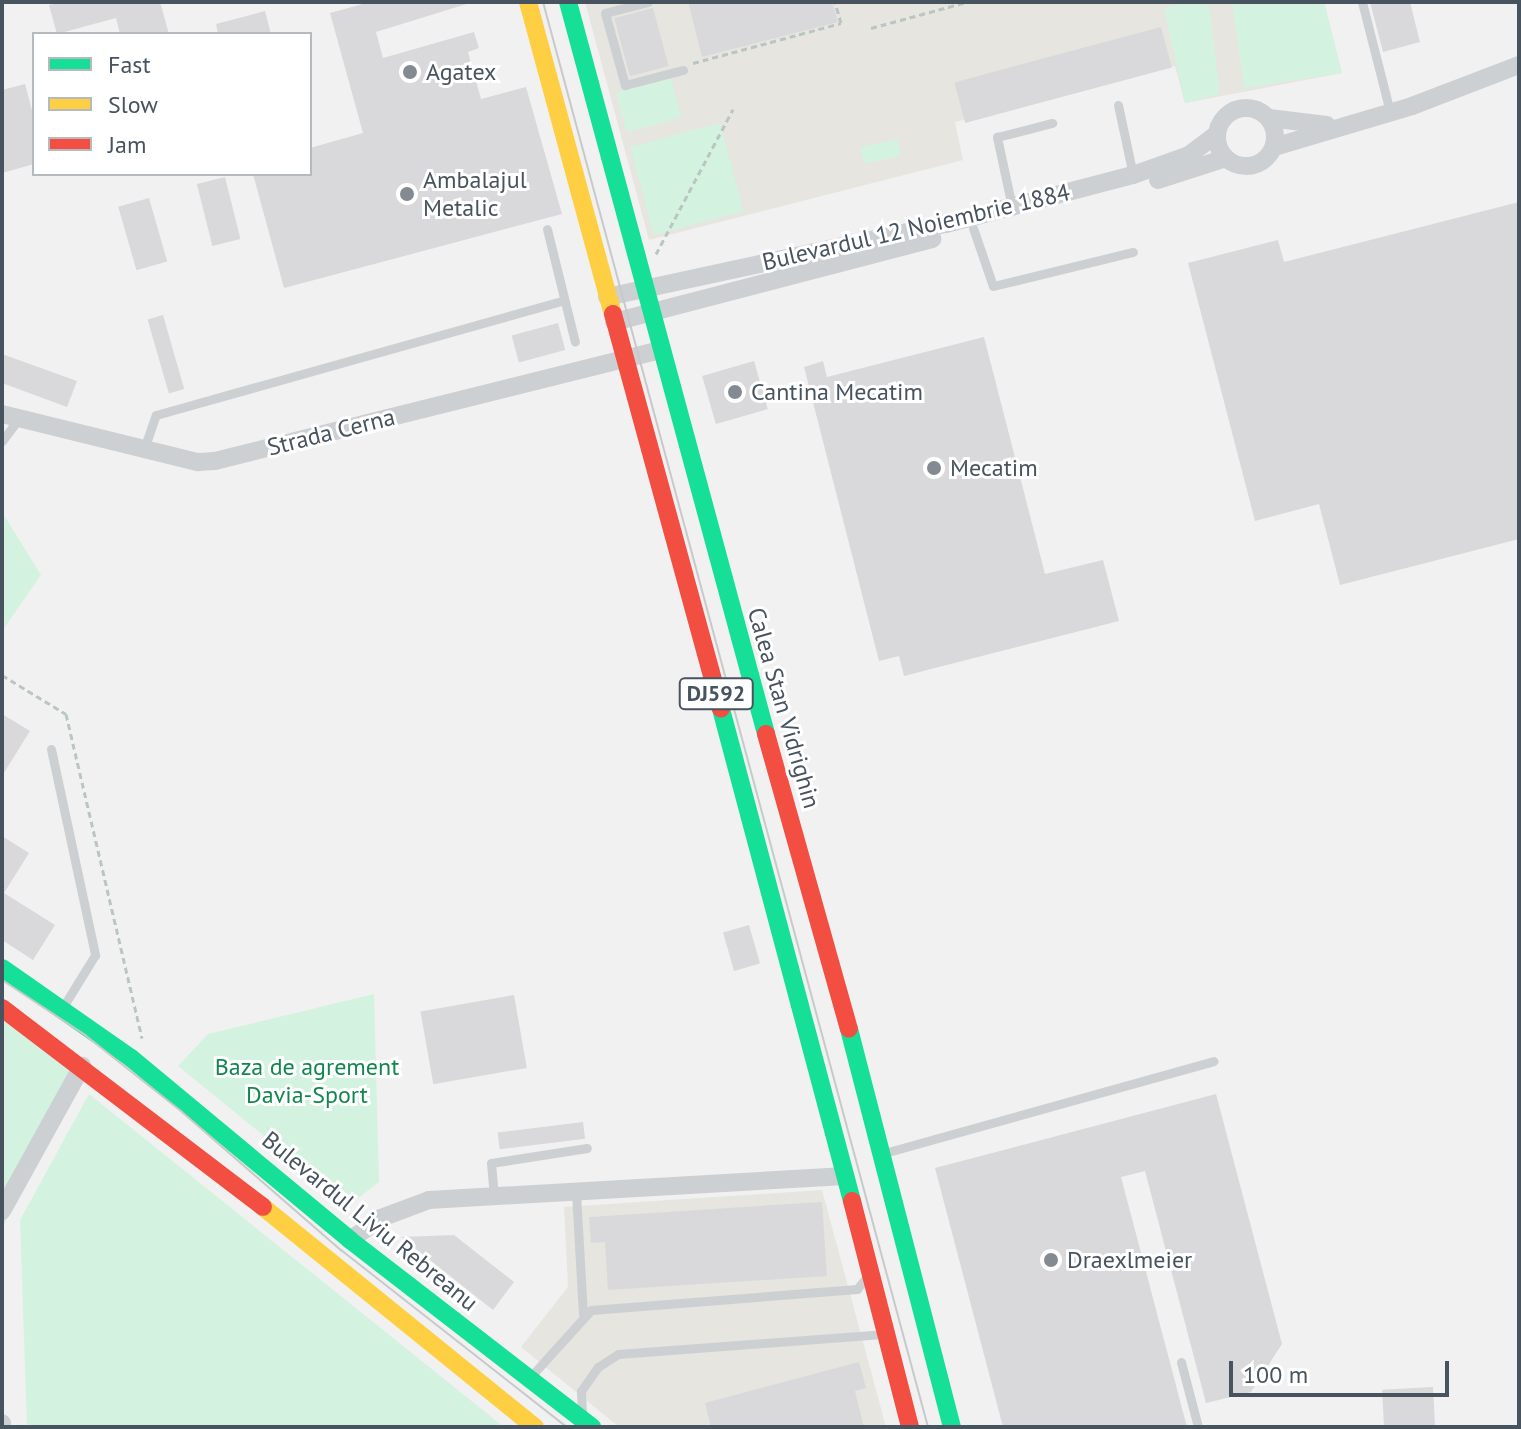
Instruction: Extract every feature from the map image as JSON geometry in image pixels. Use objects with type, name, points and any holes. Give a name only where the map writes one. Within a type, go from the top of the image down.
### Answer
[{"type":"main road","name":"DJ592","points":[[528,2],[891,1342],[910,1427]]},
{"type":"main road","name":"Calea Stan Vidrighin","points":[[568,2],[659,350],[884,1153],[952,1427]]},
{"type":"main road","name":"Bulevardul Liviu Rebreanu","points":[[2,968],[63,1007],[350,1240],[589,1425]]},
{"type":"main road","points":[[2,1008],[82,1066],[535,1427]]},
{"type":"street","points":[[1338,125],[1269,118],[1241,109],[1225,118],[1217,134],[1226,158],[1249,167],[1264,161],[1274,147],[1338,125],[1390,112],[1519,65]]},
{"type":"street","points":[[1269,118],[1274,147]]},
{"type":"street","name":"Bulevardul 12 Noiembrie 1884","points":[[607,297],[1012,207],[1133,175],[1189,155],[1217,134]]},
{"type":"street","name":"Bulevardul 12 Noiembrie 1884","points":[[614,322],[1226,158]]},
{"type":"street","name":"Strada Cerna","points":[[9,417],[198,462],[215,461],[659,350]]},
{"type":"street","points":[[2,1211],[82,1066]]},
{"type":"street","points":[[350,1240],[406,1206],[494,1197],[845,1176]]},
{"type":"lane","points":[[648,2],[605,13],[625,85],[682,68]]},
{"type":"lane","points":[[1362,2],[1390,112]]},
{"type":"lane","points":[[1118,105],[1133,175]]},
{"type":"lane","points":[[1012,207],[997,137],[1052,123]]},
{"type":"lane","points":[[973,228],[993,286],[1133,252]]},
{"type":"lane","points":[[547,229],[575,342]]},
{"type":"lane","points":[[144,449],[156,415],[564,300]]},
{"type":"lane","points":[[2,441],[9,417]]},
{"type":"lane","points":[[51,749],[95,955],[63,1007]]},
{"type":"lane","points":[[884,1153],[1214,1061]]},
{"type":"lane","points":[[494,1197],[491,1163],[587,1148]]},
{"type":"lane","points":[[527,1376],[538,1372],[583,1314],[576,1193]]},
{"type":"lane","points":[[583,1314],[857,1289],[871,1268]]},
{"type":"lane","points":[[589,1425],[581,1391],[598,1367],[618,1354],[868,1331],[891,1342]]},
{"type":"lane","points":[[1181,1362],[1198,1427]]},
{"type":"path","points":[[682,68],[841,23],[835,2]]},
{"type":"path","points":[[871,28],[967,2]]},
{"type":"path","points":[[655,257],[733,109]]},
{"type":"path","points":[[2,675],[66,714],[143,1043]]},
{"type":"shaded area","points":[[585,2],[1324,2],[1342,73],[1185,103],[1175,66],[955,122],[963,160],[649,240]]},
{"type":"shaded area","points":[[822,1190],[886,1427],[619,1427],[521,1347],[568,1287],[564,1207]]},
{"type":"green space","points":[[1188,2],[1209,4],[1220,94],[1185,103],[1164,8]]},
{"type":"green space","points":[[1232,2],[1324,2],[1342,73],[1244,88]]},
{"type":"green space","points":[[671,78],[682,118],[627,132],[616,93]]},
{"type":"green space","points":[[720,123],[744,211],[654,235],[630,147]]},
{"type":"green space","points":[[897,139],[901,156],[864,164],[860,148]]},
{"type":"green space","points":[[2,512],[41,575],[2,631]]},
{"type":"green space","name":"Baza de agrement Davia-Sport","points":[[374,994],[379,1182],[349,1205],[178,1066],[208,1034]]},
{"type":"green space","points":[[2,1021],[82,1066],[2,1229]]},
{"type":"green space","points":[[89,1094],[504,1427],[27,1427],[20,1220]]},
{"type":"building","points":[[62,2],[160,2],[168,32],[120,32],[116,18],[56,32],[49,5]]},
{"type":"building","name":"Ambalajul Metalic","points":[[370,2],[473,2],[376,32],[383,58],[474,32],[479,48],[468,52],[481,99],[526,87],[562,214],[284,288],[254,176],[312,176],[312,147],[363,133],[330,13]]},
{"type":"building","points":[[688,2],[832,2],[838,22],[702,57]]},
{"type":"building","points":[[1370,2],[1410,2],[1420,42],[1383,52]]},
{"type":"building","points":[[653,8],[669,66],[630,76],[614,18]]},
{"type":"building","points":[[265,11],[270,32],[218,32],[216,24]]},
{"type":"building","points":[[1161,27],[1172,68],[965,123],[954,82]]},
{"type":"building","points":[[25,84],[32,110],[32,165],[2,173],[2,90]]},
{"type":"building","points":[[225,177],[240,239],[212,246],[197,184]]},
{"type":"building","points":[[149,198],[167,261],[136,270],[118,207]]},
{"type":"building","points":[[1519,202],[1519,539],[1340,585],[1319,504],[1255,521],[1188,263],[1278,240],[1284,262]]},
{"type":"building","points":[[163,315],[184,389],[169,393],[148,319]]},
{"type":"building","points":[[558,323],[565,350],[519,362],[512,335]]},
{"type":"building","name":"Mecatim","points":[[984,337],[1045,574],[1103,560],[1119,621],[904,676],[899,656],[879,661],[804,367],[823,361],[827,377]]},
{"type":"building","points":[[2,354],[77,381],[67,407],[2,383]]},
{"type":"building","name":"Cantina Mecatim","points":[[754,361],[768,409],[716,424],[702,376]]},
{"type":"building","points":[[2,714],[30,731],[2,776]]},
{"type":"building","points":[[2,836],[29,853],[4,893],[55,925],[33,960],[2,940]]},
{"type":"building","points":[[749,925],[760,963],[734,971],[723,932]]},
{"type":"building","points":[[514,995],[527,1068],[433,1084],[420,1011]]},
{"type":"building","name":"Draexlmeier","points":[[1216,1094],[1282,1344],[1251,1392],[1206,1403],[1145,1171],[1121,1177],[1187,1427],[1003,1427],[935,1168]]},
{"type":"building","points":[[583,1122],[585,1139],[500,1149],[498,1132]]},
{"type":"building","points":[[822,1202],[827,1276],[608,1290],[605,1242],[591,1243],[589,1217]]},
{"type":"building","points":[[454,1235],[514,1282],[493,1310],[401,1237]]},
{"type":"building","points":[[859,1362],[866,1388],[855,1391],[864,1427],[711,1427],[705,1403]]},
{"type":"building","points":[[1433,1387],[1435,1427],[1384,1427],[1382,1390]]},
{"type":"tram line","points":[[543,2],[928,1427]]},
{"type":"tram line","points":[[2,980],[85,1035],[182,1112],[341,1250],[567,1427]]},
{"type":"traffic: fast","points":[[568,2],[766,734]]},
{"type":"traffic: fast","points":[[721,709],[852,1201]]},
{"type":"traffic: fast","points":[[2,968],[131,1058],[350,1240],[592,1427]]},
{"type":"traffic: fast","points":[[849,1029],[952,1427]]},
{"type":"traffic: slow","points":[[528,2],[613,314]]},
{"type":"traffic: slow","points":[[263,1207],[535,1427]]},
{"type":"traffic: jam","points":[[613,314],[721,709]]},
{"type":"traffic: jam","points":[[766,734],[849,1029]]},
{"type":"traffic: jam","points":[[2,1008],[263,1207]]},
{"type":"traffic: jam","points":[[852,1201],[910,1427]]},
{"type":"place","name":"Agatex","points":[[410,72]]},
{"type":"place","name":"Ambalajul Metalic","points":[[407,194]]},
{"type":"place","name":"Cantina Mecatim","points":[[735,392]]},
{"type":"place","name":"Mecatim","points":[[934,468]]},
{"type":"place","name":"Draexlmeier","points":[[1051,1260]]}]
